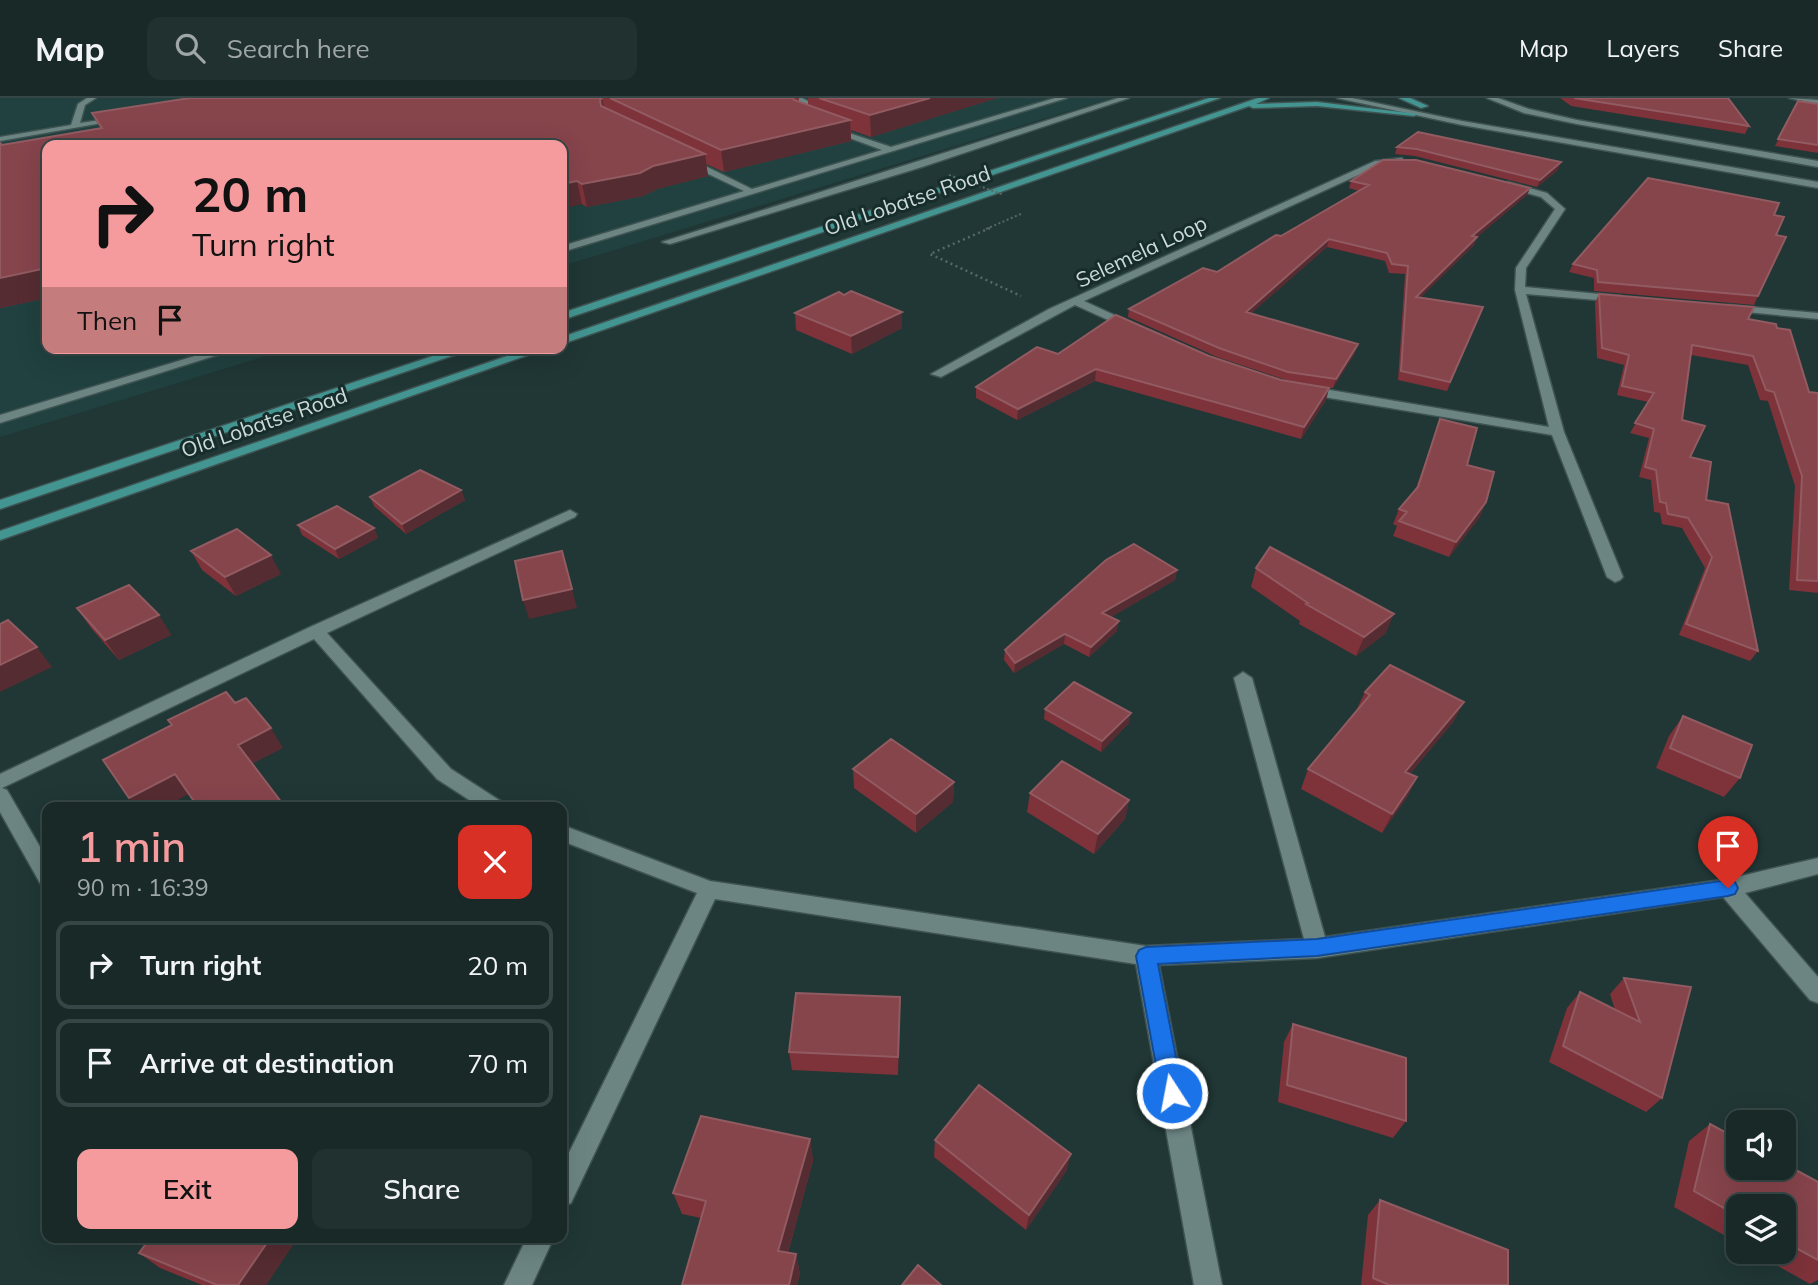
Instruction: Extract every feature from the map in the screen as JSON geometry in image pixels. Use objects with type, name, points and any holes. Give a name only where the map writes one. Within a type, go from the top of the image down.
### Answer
[{"type":"main road","name":"Old Lobatse Road","points":[[567,315],[1216,98]]},
{"type":"main road","name":"Old Lobatse Road","points":[[567,339],[1265,98]]},
{"type":"main road","points":[[1403,98],[1424,106]]},
{"type":"main road","points":[[1241,107],[1317,104],[1414,114]]},
{"type":"main road","name":"Old Lobatse Road","points":[[0,505],[451,354]]},
{"type":"main road","name":"Old Lobatse Road","points":[[0,536],[525,354]]},
{"type":"street","points":[[75,126],[82,104],[92,98]]},
{"type":"street","points":[[795,98],[810,104],[797,112],[812,121]]},
{"type":"street","points":[[567,248],[1063,98]]},
{"type":"street","points":[[667,242],[919,165],[1125,98]]},
{"type":"street","points":[[1341,98],[1414,114],[1818,185]]},
{"type":"street","points":[[1380,98],[1755,174]]},
{"type":"street","points":[[1491,98],[1527,111],[1577,122],[1818,164]]},
{"type":"street","points":[[1793,98],[1818,102]]},
{"type":"street","points":[[0,139],[130,117]]},
{"type":"street","points":[[825,126],[890,150]]},
{"type":"street","points":[[681,158],[752,192]]},
{"type":"street","name":"Selemela Loop","points":[[1075,301],[1378,163],[1394,160],[1414,162]]},
{"type":"street","points":[[1503,184],[1540,193],[1553,199],[1560,209],[1521,268],[1520,290],[1557,432],[1615,577]]},
{"type":"street","points":[[1520,290],[1628,299]]},
{"type":"street","points":[[937,373],[1052,310],[1075,301]]},
{"type":"street","name":"Selemela Loop","points":[[1075,301],[1149,334]]},
{"type":"street","points":[[1723,307],[1818,316]]},
{"type":"street","points":[[0,419],[214,354]]},
{"type":"street","points":[[1296,388],[1557,432]]},
{"type":"street","points":[[0,782],[316,631],[570,514]]},
{"type":"street","points":[[316,631],[444,774],[487,802]]},
{"type":"street","points":[[1242,678],[1317,948]]},
{"type":"street","points":[[0,795],[42,868]]},
{"type":"street","points":[[567,835],[709,889],[1146,956],[1317,948],[1728,888],[1818,866]]},
{"type":"street","points":[[1728,888],[1818,993]]},
{"type":"street","points":[[567,1184],[709,889]]},
{"type":"street","points":[[1146,956],[1208,1285]]},
{"type":"street","points":[[518,1285],[538,1243]]},
{"type":"path","points":[[948,174],[1004,195]]},
{"type":"path","points":[[1030,210],[930,254],[1052,310]]},
{"type":"shaded area","points":[[0,98],[1112,98],[567,264],[567,140],[42,140],[42,354],[272,354],[0,437]]},
{"type":"building","points":[[190,98],[602,98],[601,106],[705,154],[653,166],[640,173],[582,184],[577,181],[567,183],[567,140],[42,140],[42,269],[0,278],[0,143],[2,145],[102,128],[92,113]]},
{"type":"building","points":[[610,98],[793,98],[850,120],[721,150]]},
{"type":"building","points":[[819,98],[930,98],[870,115]]},
{"type":"building","points":[[1574,98],[1728,98],[1749,126],[1695,117]]},
{"type":"building","points":[[1798,101],[1818,104],[1818,145],[1778,139]]},
{"type":"building","points":[[1418,132],[1561,162],[1540,180],[1417,149],[1397,147]]},
{"type":"building","points":[[1383,160],[1416,160],[1530,188],[1472,236],[1477,237],[1416,297],[1483,307],[1450,382],[1401,371],[1408,266],[1392,264],[1387,253],[1329,239],[1246,312],[1358,344],[1336,379],[1288,372],[1219,348],[1129,309],[1203,268],[1217,272],[1276,235],[1281,236],[1369,185],[1351,181]]},
{"type":"building","points":[[1648,178],[1779,203],[1774,215],[1784,217],[1776,235],[1786,237],[1758,296],[1598,282],[1597,270],[1573,264]]},
{"type":"building","points":[[851,291],[902,312],[851,336],[795,313],[839,292],[844,295]]},
{"type":"building","points":[[1599,294],[1754,307],[1748,319],[1776,324],[1777,328],[1790,330],[1809,392],[1818,393],[1818,581],[1797,580],[1802,476],[1774,392],[1766,390],[1753,356],[1692,345],[1682,420],[1705,426],[1690,457],[1711,462],[1706,500],[1728,504],[1758,651],[1686,624],[1712,557],[1688,518],[1668,514],[1666,503],[1660,502],[1656,470],[1645,467],[1654,429],[1635,423],[1654,393],[1622,386],[1629,355],[1602,348]]},
{"type":"building","points":[[1116,315],[1209,356],[1281,380],[1329,388],[1304,427],[1096,369],[1018,409],[976,387],[1037,347],[1058,354]]},
{"type":"building","points":[[1440,419],[1477,428],[1467,465],[1494,472],[1486,502],[1456,542],[1399,521],[1407,512],[1399,509],[1418,487]]},
{"type":"building","points":[[420,470],[461,490],[402,524],[370,497]]},
{"type":"building","points":[[337,506],[374,528],[335,549],[298,525]]},
{"type":"building","points":[[237,529],[271,555],[225,577],[191,551]]},
{"type":"building","points":[[1134,544],[1177,570],[1102,613],[1119,621],[1091,647],[1065,634],[1015,663],[1005,650],[1106,560]]},
{"type":"building","points":[[1270,547],[1394,614],[1364,637],[1306,604],[1308,603],[1256,568]]},
{"type":"building","points":[[562,551],[572,589],[523,600],[515,561]]},
{"type":"building","points":[[129,585],[159,615],[105,640],[77,608]]},
{"type":"building","points":[[8,620],[37,647],[0,665],[0,624]]},
{"type":"building","points":[[1390,665],[1464,702],[1405,772],[1417,777],[1392,814],[1308,769],[1370,695],[1365,692]]},
{"type":"building","points":[[1074,682],[1131,713],[1102,741],[1045,709]]},
{"type":"building","points":[[226,692],[235,703],[246,698],[271,728],[238,745],[281,802],[195,802],[175,774],[129,798],[103,760],[172,725],[168,720]]},
{"type":"building","points":[[1683,716],[1752,745],[1740,778],[1670,748]]},
{"type":"building","points":[[891,739],[954,782],[916,814],[853,769]]},
{"type":"building","points":[[1062,761],[1129,800],[1098,834],[1030,793]]},
{"type":"building","points":[[1624,978],[1691,987],[1662,1098],[1563,1046],[1580,992],[1640,1022]]},
{"type":"building","points":[[796,993],[900,997],[898,1057],[789,1052]]},
{"type":"building","points":[[1293,1024],[1406,1058],[1406,1121],[1287,1085]]},
{"type":"building","points":[[979,1085],[1071,1154],[1029,1215],[935,1140]]},
{"type":"building","points":[[701,1116],[810,1139],[778,1251],[796,1254],[789,1285],[682,1285],[706,1201],[673,1193]]},
{"type":"building","points":[[1710,1124],[1726,1133],[1726,1180],[1796,1180],[1796,1170],[1818,1182],[1818,1260],[1796,1248],[1796,1194],[1726,1194],[1726,1209],[1694,1191]]},
{"type":"building","points":[[1380,1200],[1508,1250],[1508,1285],[1389,1285],[1373,1278]]},
{"type":"building","points":[[146,1243],[267,1243],[238,1285],[217,1285],[139,1253]]},
{"type":"building","points":[[918,1265],[941,1285],[902,1285]]},
{"type":"route","points":[[1172,1093],[1146,956],[1317,948],[1728,888]]}]
